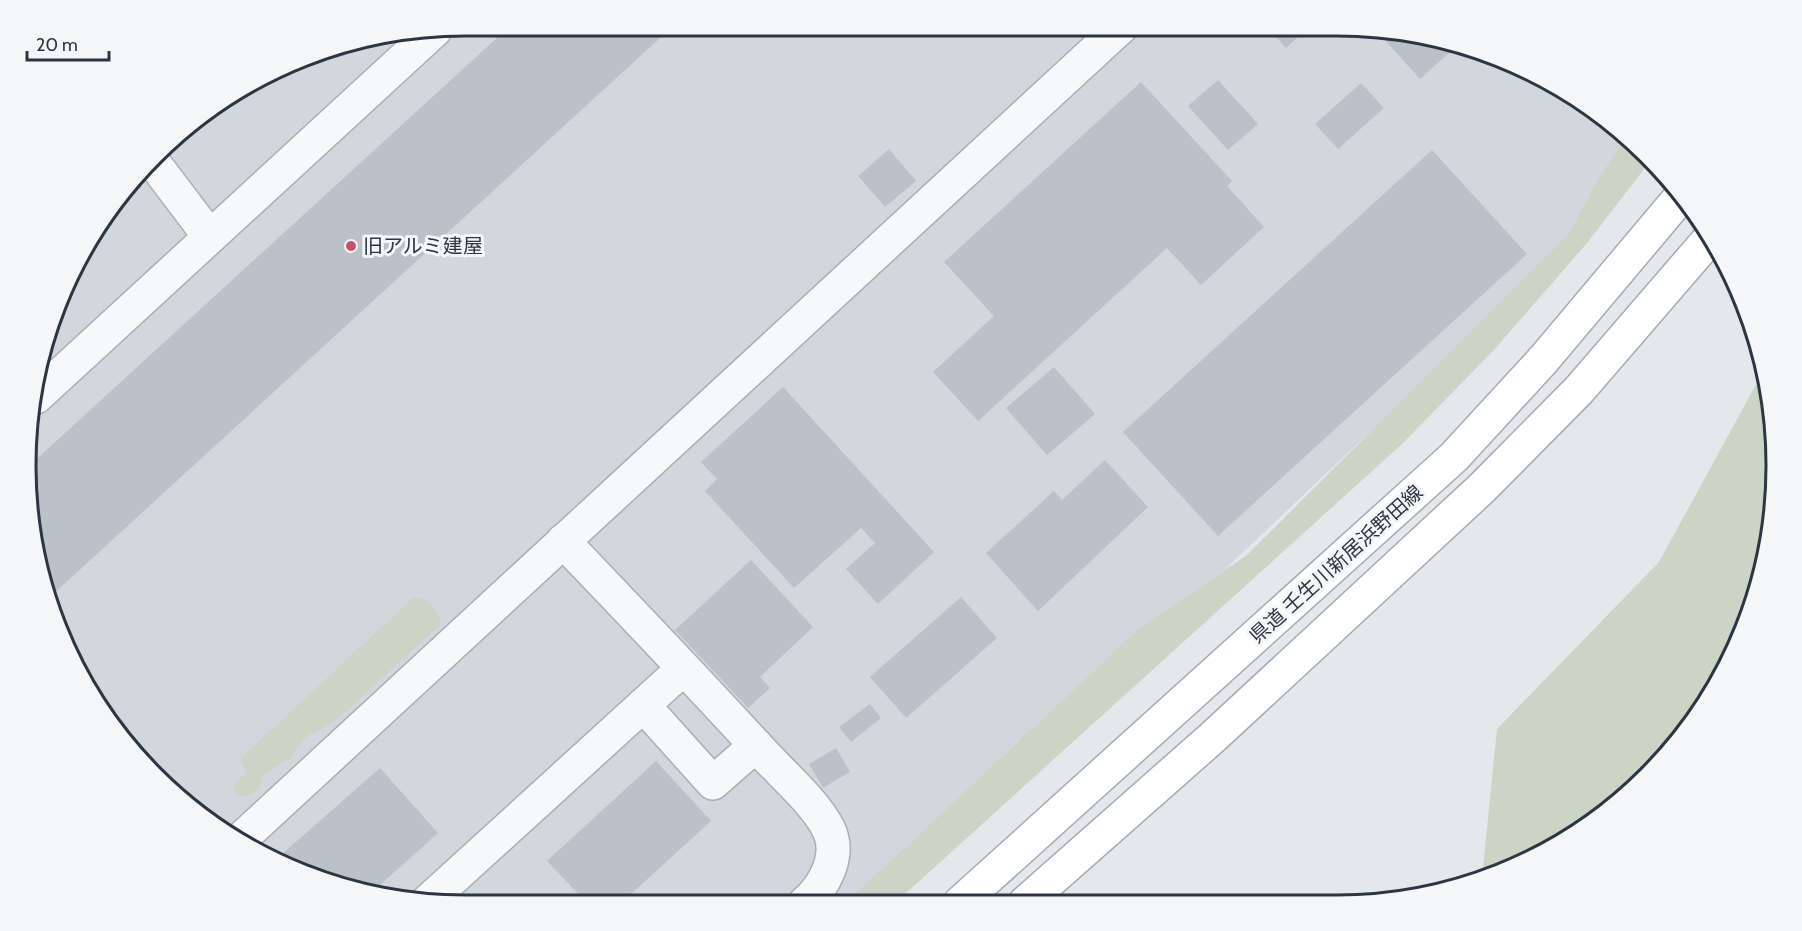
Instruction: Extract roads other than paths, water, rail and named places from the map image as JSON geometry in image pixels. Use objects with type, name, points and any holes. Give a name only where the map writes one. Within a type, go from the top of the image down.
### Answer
[{"type":"main road","name":"県道 壬生川新居浜野田線","points":[[969,895],[1454,457],[1544,359],[1676,202]]},
{"type":"main road","points":[[1034,895],[1213,737],[1482,488],[1579,390],[1705,246]]},
{"type":"lane","points":[[246,834],[1111,36]]},
{"type":"lane","points":[[43,391],[426,38]]},
{"type":"lane","points":[[157,167],[210,237]]},
{"type":"lane","points":[[563,541],[817,812],[829,831],[834,846],[820,886],[812,895]]},
{"type":"lane","points":[[436,894],[684,668]]},
{"type":"lane","points":[[643,705],[713,783],[756,745]]},
{"type":"place","name":"旧アルミ建屋","points":[[351,246]]}]
